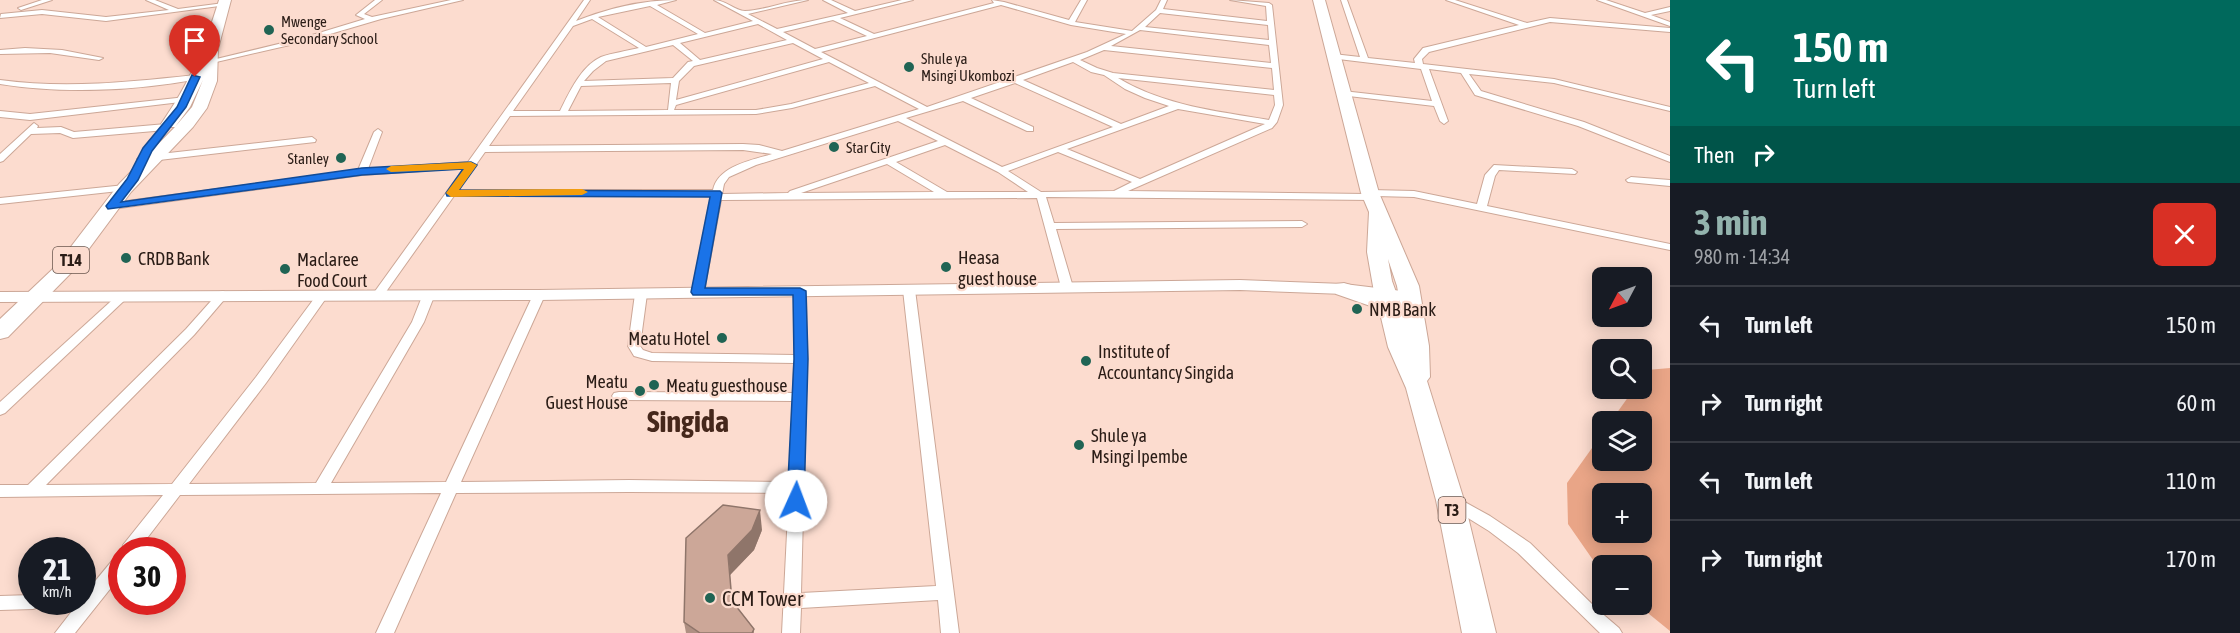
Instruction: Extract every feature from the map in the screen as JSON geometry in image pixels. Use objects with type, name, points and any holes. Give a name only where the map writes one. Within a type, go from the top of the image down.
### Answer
[{"type":"highway","name":"T3","points":[[1319,0],[1373,201],[1401,265],[1392,294]]},
{"type":"highway","name":"T14","points":[[0,332],[64,269],[148,159],[199,108],[207,93],[212,55],[225,3]]},
{"type":"highway","name":"T14","points":[[148,159],[166,127],[186,99],[195,77],[212,55]]},
{"type":"highway","name":"T3","points":[[1373,201],[1377,252],[1392,294],[1417,346],[1419,388],[1450,500],[1479,633]]},
{"type":"highway","points":[[1344,289],[1392,294]]},
{"type":"main road","points":[[42,291],[124,295],[323,294],[382,289],[429,294],[641,294],[698,288],[800,291],[909,290],[1231,276],[1392,294]]},
{"type":"main road","points":[[4,297],[42,291],[698,288],[1066,283],[1344,289]]},
{"type":"street","points":[[0,16],[49,0]]},
{"type":"street","points":[[149,0],[178,11]]},
{"type":"street","points":[[371,20],[359,15],[379,0]]},
{"type":"street","points":[[212,55],[292,44],[371,20],[460,0]]},
{"type":"street","points":[[382,289],[587,0]]},
{"type":"street","points":[[571,25],[592,16],[673,0]]},
{"type":"street","points":[[717,0],[927,110]]},
{"type":"street","points":[[743,13],[805,0]]},
{"type":"street","points":[[826,0],[854,13]]},
{"type":"street","points":[[777,31],[910,0]]},
{"type":"street","points":[[990,0],[1071,23],[1136,31],[1172,23],[1271,23]]},
{"type":"street","points":[[1016,0],[1019,8]]},
{"type":"street","points":[[1071,23],[1084,0]]},
{"type":"street","points":[[698,288],[716,195],[719,184],[726,175],[738,168],[1018,81],[1106,48],[1136,31],[1159,10],[1164,0]]},
{"type":"street","points":[[1113,194],[1272,123],[1278,112],[1269,5],[1233,0]]},
{"type":"street","points":[[1344,0],[1365,60]]},
{"type":"street","points":[[1449,0],[1525,25]]},
{"type":"street","points":[[1600,0],[1670,24]]},
{"type":"street","points":[[0,16],[42,12],[106,19],[225,3]]},
{"type":"street","points":[[815,51],[1002,3]]},
{"type":"street","points":[[650,4],[702,34]]},
{"type":"street","points":[[1644,16],[1670,9]]},
{"type":"street","points":[[1159,10],[1172,23],[1272,43]]},
{"type":"street","points":[[592,16],[643,48]]},
{"type":"street","points":[[834,18],[872,35]]},
{"type":"street","points":[[1444,121],[1418,59],[1426,50],[1552,20],[1670,30]]},
{"type":"street","points":[[562,113],[593,65],[603,59],[759,22]]},
{"type":"street","points":[[671,108],[675,80],[683,70],[698,62],[795,40]]},
{"type":"street","points":[[673,41],[698,62]]},
{"type":"street","points":[[1106,48],[1274,66]]},
{"type":"street","points":[[0,52],[34,50],[68,52],[99,58]]},
{"type":"street","points":[[1333,56],[1610,87]]},
{"type":"street","points":[[671,108],[831,59]]},
{"type":"street","points":[[1074,60],[1104,73],[1131,90],[1175,107],[1272,123]]},
{"type":"street","points":[[1464,72],[1478,93],[1581,124],[1670,159]]},
{"type":"street","points":[[1104,73],[1277,93]]},
{"type":"street","points":[[0,82],[26,87],[56,87],[195,77]]},
{"type":"street","points":[[580,84],[675,80]]},
{"type":"street","points":[[1018,81],[1121,127]]},
{"type":"street","points":[[508,114],[671,108],[772,111],[876,83]]},
{"type":"street","points":[[1563,83],[1670,109]]},
{"type":"street","points":[[1343,93],[1438,104]]},
{"type":"street","points":[[964,98],[1030,129]]},
{"type":"street","points":[[0,114],[19,117],[45,115],[186,99]]},
{"type":"street","points":[[1001,170],[1175,107]]},
{"type":"street","points":[[0,159],[45,115]]},
{"type":"street","points":[[899,118],[1023,182],[1041,196],[1066,283]]},
{"type":"street","points":[[29,131],[61,130],[73,135],[166,127]]},
{"type":"street","points":[[362,172],[378,132]]},
{"type":"street","points":[[148,159],[312,140]]},
{"type":"street","points":[[780,197],[945,142]]},
{"type":"street","points":[[483,149],[743,147],[783,154]]},
{"type":"street","points":[[1058,149],[1139,182]]},
{"type":"street","points":[[890,162],[944,194]]},
{"type":"street","points":[[112,206],[362,172],[471,165]]},
{"type":"street","points":[[1482,206],[1490,175],[1497,167],[1572,172]]},
{"type":"street","points":[[1631,180],[1670,183]]},
{"type":"street","points":[[0,201],[128,184]]},
{"type":"street","points":[[451,193],[780,197],[1113,194],[1373,201],[1404,192],[1482,206],[1670,247]]},
{"type":"street","points":[[1050,226],[1302,224]]},
{"type":"street","points":[[909,290],[950,633]]},
{"type":"street","points":[[791,633],[801,359],[800,291]]},
{"type":"street","points":[[31,491],[190,332],[223,294]]},
{"type":"street","points":[[140,537],[178,490],[323,294]]},
{"type":"street","points":[[320,489],[418,322],[429,294]]},
{"type":"street","points":[[385,633],[539,294]]},
{"type":"street","points":[[641,294],[634,346],[643,355],[801,359]]},
{"type":"street","points":[[0,410],[124,295]]},
{"type":"street","points":[[619,396],[800,397]]},
{"type":"street","points":[[0,491],[796,488]]},
{"type":"street","points":[[1450,500],[1509,536],[1613,633]]},
{"type":"street","points":[[96,589],[108,576]]},
{"type":"street","points":[[792,601],[946,593]]},
{"type":"street","points":[[0,603],[18,602]]},
{"type":"street","points":[[64,633],[76,615]]},
{"type":"shaded area","points":[[1670,368],[1670,631],[1650,615],[1652,555],[1592,555],[1592,559],[1568,524],[1567,483],[1592,448],[1592,471],[1652,471],[1652,411],[1618,411],[1627,399],[1652,399],[1652,370]]},
{"type":"building","name":"CCM Tower","points":[[723,505],[760,510],[752,530],[728,555],[732,601],[754,629],[752,633],[700,633],[684,622],[686,538]]},
{"type":"slow traffic","points":[[391,169],[471,165],[451,193],[582,192]]},
{"type":"place","name":"Mwenge Secondary School","points":[[269,30]]},
{"type":"place","name":"Shule ya Msingi Ukombozi","points":[[909,67]]},
{"type":"place","name":"Star City","points":[[834,147]]},
{"type":"place","name":"Stanley","points":[[341,158]]},
{"type":"place","name":"CRDB Bank","points":[[126,258]]},
{"type":"place","name":"Heasa guest house","points":[[946,267]]},
{"type":"place","name":"Maclaree Food Court","points":[[285,269]]},
{"type":"place","name":"NMB Bank","points":[[1357,309]]},
{"type":"place","name":"Meatu Hotel","points":[[722,338]]},
{"type":"place","name":"Institute of Accountancy Singida","points":[[1086,361]]},
{"type":"place","name":"Meatu guesthouse","points":[[654,385]]},
{"type":"place","name":"Meatu Guest House","points":[[640,391]]},
{"type":"place","name":"Shule ya Msingi Ipembe","points":[[1079,445]]},
{"type":"place","name":"CCM Tower","points":[[710,598]]},
{"type":"district","name":"Singida","points":[[688,421]]},
{"type":"route","points":[[195,77],[182,107],[147,151],[132,180],[112,206],[362,172],[471,165],[451,193],[716,193],[698,292],[800,291],[801,359],[796,501]]}]
